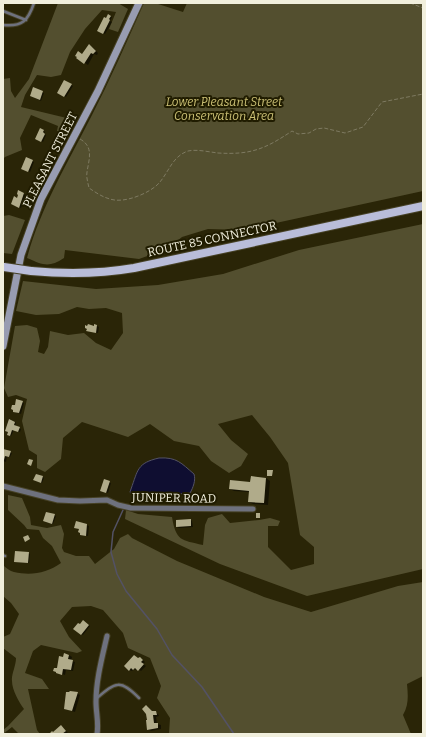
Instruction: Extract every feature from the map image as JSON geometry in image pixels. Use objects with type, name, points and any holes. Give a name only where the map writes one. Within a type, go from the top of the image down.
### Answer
[{"type":"main road","name":"ROUTE 85 CONNECTOR","points":[[4,267],[31,271],[69,273],[128,269],[423,206]]},
{"type":"street","name":"PLEASANT STREET","points":[[3,346],[19,262],[30,226],[41,199],[98,91],[139,3]]},
{"type":"street","name":"JUNIPER ROAD","points":[[3,486],[58,500],[107,500],[118,505],[131,508],[253,509]]},
{"type":"street","points":[[97,734],[97,698],[102,658],[107,636]]},
{"type":"lane","points":[[3,25],[14,26],[26,20],[34,3]]},
{"type":"lane","points":[[3,11],[26,20]]},
{"type":"lane","points":[[97,698],[115,684],[131,690],[139,698]]},
{"type":"path","points":[[410,3],[423,8]]},
{"type":"path","points":[[75,136],[85,142],[90,152],[90,161],[86,173],[89,188],[111,200],[127,200],[151,189],[160,183],[172,164],[181,154],[191,150],[238,154],[260,149],[272,144],[292,131],[298,134],[309,134],[316,129],[324,128],[345,134],[363,127],[382,102],[423,94]]},
{"type":"green space","points":[[58,3],[118,3],[128,9],[118,32],[109,29],[116,12],[102,10],[85,29],[70,52],[61,75],[51,77],[37,75],[25,95],[21,107],[75,120],[70,133],[57,131],[58,126],[31,115],[20,138],[22,150],[3,159],[3,79],[10,78],[11,91],[15,98],[29,79]]},
{"type":"green space","name":"Lower Pleasant Street Conservation Area","points":[[144,3],[155,3],[183,12],[187,3],[423,3],[423,191],[244,230],[208,229],[182,237],[167,249],[139,259],[65,250],[64,258],[50,264],[42,264],[27,258],[39,222],[47,204],[105,89]]},
{"type":"green space","points":[[9,215],[25,220],[12,254],[3,253],[3,216]]},
{"type":"green space","points":[[423,224],[423,569],[307,596],[220,564],[125,519],[126,510],[138,514],[172,517],[175,531],[181,538],[189,542],[203,545],[205,525],[208,518],[222,514],[230,523],[270,518],[280,521],[278,526],[268,526],[268,547],[291,570],[314,564],[314,547],[300,535],[288,463],[252,415],[218,424],[231,440],[248,454],[241,466],[229,473],[211,461],[199,446],[174,441],[150,424],[128,437],[82,422],[63,438],[61,459],[45,472],[37,468],[37,455],[29,450],[22,421],[27,399],[16,395],[8,397],[4,388],[15,326],[27,325],[37,328],[40,341],[38,352],[44,354],[48,347],[50,331],[68,335],[84,333],[96,343],[111,350],[123,333],[122,313],[106,308],[89,309],[77,307],[59,314],[36,315],[16,311],[23,281],[96,289],[158,285],[223,274],[299,250]]},
{"type":"green space","points":[[8,495],[22,498],[30,517],[31,525],[47,528],[61,525],[64,534],[62,548],[64,552],[76,556],[89,556],[95,564],[114,549],[120,538],[128,534],[132,538],[177,561],[264,597],[311,612],[398,586],[423,582],[423,676],[407,684],[407,704],[403,715],[411,734],[169,734],[170,718],[157,698],[161,686],[150,658],[128,648],[123,633],[103,610],[91,606],[72,607],[60,621],[69,637],[82,651],[77,653],[41,645],[33,651],[25,673],[42,679],[49,689],[28,689],[37,730],[40,734],[19,734],[12,727],[3,734],[3,730],[24,709],[16,696],[12,684],[12,676],[16,658],[3,648],[3,637],[10,634],[19,614],[11,603],[3,596],[3,565],[14,572],[33,574],[50,569],[61,563],[52,546],[43,538],[39,530],[27,529],[8,510]]},
{"type":"shaded area","points":[[159,458],[175,460],[194,474],[194,484],[190,493],[134,498],[130,492],[139,468],[146,462]]},
{"type":"building","points":[[108,14],[111,16],[109,19],[110,20],[103,34],[97,31],[104,17],[106,18]]},
{"type":"building","points":[[89,44],[96,51],[93,54],[91,53],[84,64],[75,56],[78,51],[82,54]]},
{"type":"building","points":[[64,80],[72,84],[64,97],[57,93]]},
{"type":"building","points":[[33,87],[43,91],[40,100],[30,96]]},
{"type":"building","points":[[40,128],[44,130],[43,132],[45,134],[41,142],[35,139]]},
{"type":"building","points":[[26,157],[33,160],[28,172],[21,169]]},
{"type":"building","points":[[18,190],[24,193],[19,208],[11,204],[14,196],[17,198]]},
{"type":"building","points":[[88,324],[94,326],[94,324],[97,325],[96,333],[86,331],[87,329],[85,328],[85,325],[87,326]]},
{"type":"building","points":[[16,399],[23,401],[19,413],[13,412],[11,409],[12,405],[15,405]]},
{"type":"building","points":[[9,419],[15,422],[14,425],[20,427],[18,432],[12,430],[10,436],[7,435],[8,432],[5,431]]},
{"type":"building","points":[[3,449],[11,451],[9,457],[5,456],[3,464]]},
{"type":"building","points":[[29,459],[33,460],[31,466],[27,464]]},
{"type":"building","points":[[267,470],[273,470],[272,476],[267,476]]},
{"type":"building","points":[[36,474],[43,476],[41,483],[33,480]]},
{"type":"building","points":[[251,476],[266,478],[264,503],[248,502],[249,491],[229,489],[230,480],[250,482]]},
{"type":"building","points":[[104,479],[110,481],[106,493],[100,491]]},
{"type":"building","points":[[46,512],[55,514],[52,524],[43,521]]},
{"type":"building","points":[[256,513],[260,513],[260,518],[256,518]]},
{"type":"building","points":[[191,519],[191,526],[176,527],[176,520]]},
{"type":"building","points":[[76,521],[87,524],[86,536],[80,535],[78,532],[79,529],[74,528]]},
{"type":"building","points":[[28,535],[30,539],[25,542],[23,537]]},
{"type":"building","points":[[15,551],[29,552],[28,563],[14,562]]},
{"type":"building","points":[[83,620],[89,625],[81,635],[73,629]]},
{"type":"building","points":[[64,653],[69,655],[68,659],[73,660],[71,670],[63,669],[62,675],[53,671],[54,668],[57,668],[59,656],[63,657]]},
{"type":"building","points":[[134,655],[138,658],[140,657],[143,660],[141,662],[144,664],[138,671],[135,668],[133,670],[131,668],[129,671],[124,666]]},
{"type":"building","points":[[66,692],[78,692],[72,711],[64,709]]},
{"type":"building","points":[[146,705],[152,711],[156,711],[157,715],[153,715],[154,723],[158,723],[158,728],[147,730],[146,714],[142,709]]},
{"type":"building","points":[[61,725],[66,731],[62,734],[49,734],[52,731],[53,732]]},
{"type":"waterway","points":[[132,502],[137,498]]},
{"type":"waterway","points":[[123,510],[113,532],[111,552],[117,574],[126,591],[157,629],[172,655],[202,687],[234,734]]}]
